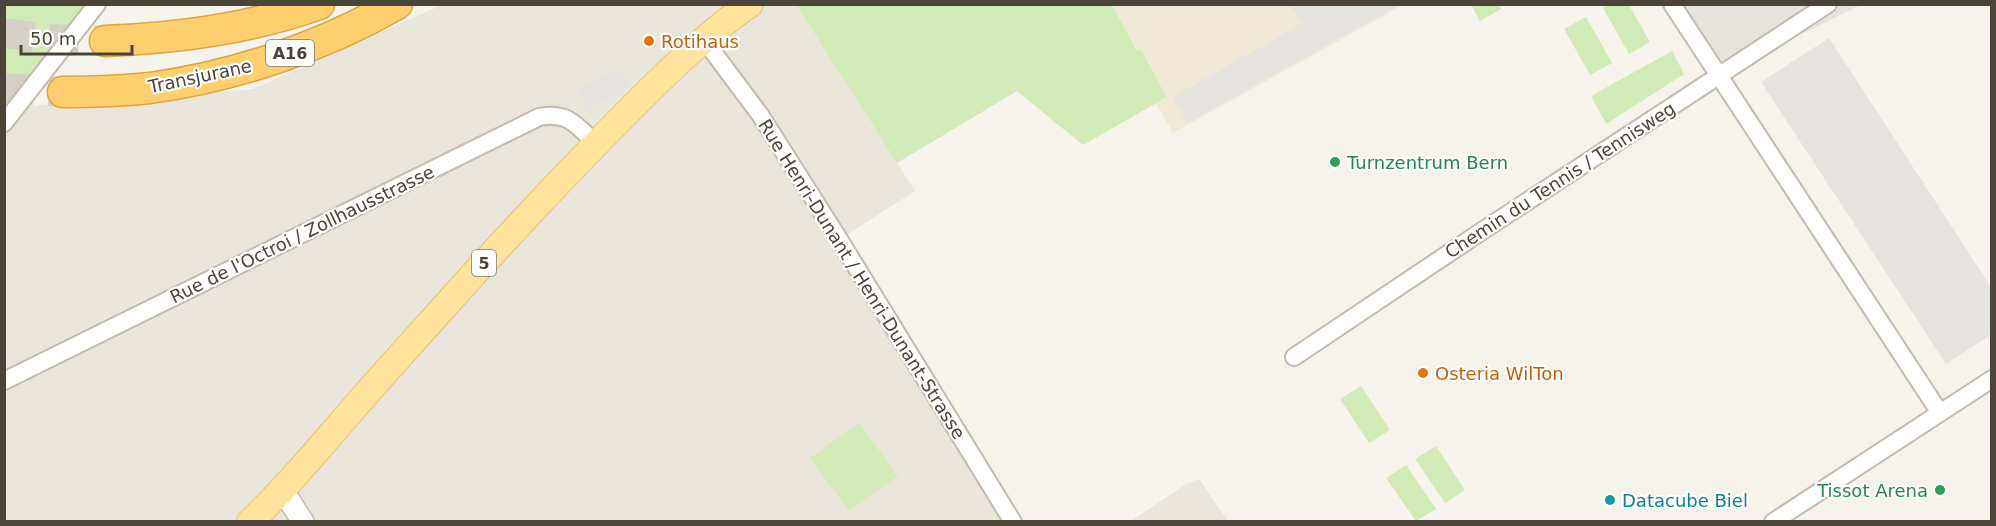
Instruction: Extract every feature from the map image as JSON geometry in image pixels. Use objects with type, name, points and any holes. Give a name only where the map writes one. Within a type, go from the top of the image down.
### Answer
[{"type":"highway","name":"A16","points":[[105,41],[144,40],[216,32],[319,4]]},
{"type":"highway","name":"Transjurane","points":[[63,92],[103,91],[177,83],[237,70],[326,39],[371,19],[397,4]]},
{"type":"main road","name":"5","points":[[250,522],[280,492],[529,213],[666,75],[750,4]]},
{"type":"street","points":[[4,123],[97,4]]},
{"type":"street","points":[[1672,4],[1940,413]]},
{"type":"street","name":"Chemin du Tennis / Tennisweg","points":[[1294,357],[1828,4]]},
{"type":"street","name":"Rue Henri-Dunant / Henri-Dunant-Strasse","points":[[705,41],[761,116],[846,249],[1013,522]]},
{"type":"street","name":"Rue de l'Octroi / Zollhausstrasse","points":[[4,381],[539,117],[548,115],[567,117],[596,144]]},
{"type":"street","points":[[1773,522],[1992,379]]},
{"type":"street","points":[[280,492],[289,500],[303,522]]},
{"type":"shaded area","points":[[444,4],[796,5],[915,191],[840,239],[1013,522],[5,522],[5,117],[13,107],[253,89]]},
{"type":"shaded area","points":[[1112,5],[1403,5],[1173,133],[1156,103],[1167,96],[1140,50],[1138,52]]},
{"type":"shaded area","points":[[1290,5],[1399,5],[1187,123],[1173,97],[1301,24]]},
{"type":"shaded area","points":[[1673,5],[1861,5],[1719,75]]},
{"type":"shaded area","points":[[1829,38],[1991,287],[1991,335],[1946,364],[1761,82]]},
{"type":"shaded area","points":[[622,69],[629,85],[619,94],[587,109],[577,89]]},
{"type":"shaded area","points":[[1199,479],[1228,521],[1131,521],[1188,483]]},
{"type":"green space","points":[[1609,4],[1629,5],[1650,42],[1629,54],[1603,8]]},
{"type":"green space","points":[[5,5],[103,5],[5,117]]},
{"type":"green space","points":[[796,5],[1112,5],[1137,51],[1141,50],[1167,97],[1083,145],[1017,91],[897,163]]},
{"type":"green space","points":[[1471,5],[1499,5],[1501,9],[1480,21]]},
{"type":"green space","points":[[1586,17],[1612,63],[1590,75],[1564,29]]},
{"type":"green space","points":[[1672,51],[1684,74],[1606,124],[1591,96]]},
{"type":"green space","points":[[1361,386],[1390,430],[1369,443],[1340,399]]},
{"type":"green space","points":[[859,423],[898,476],[849,511],[810,458]]},
{"type":"green space","points":[[1436,446],[1465,490],[1445,503],[1415,459]]},
{"type":"green space","points":[[1406,465],[1436,509],[1416,521],[1386,478]]},
{"type":"tunnel","points":[[4,33],[48,39],[105,41]]},
{"type":"tunnel","points":[[4,88],[63,92]]},
{"type":"place","name":"Rotihaus","points":[[649,41]]},
{"type":"place","name":"Turnzentrum Bern","points":[[1335,162]]},
{"type":"place","name":"Osteria WilTon","points":[[1423,373]]},
{"type":"place","name":"Tissot Arena","points":[[1940,490]]},
{"type":"place","name":"Datacube Biel","points":[[1610,500]]}]
